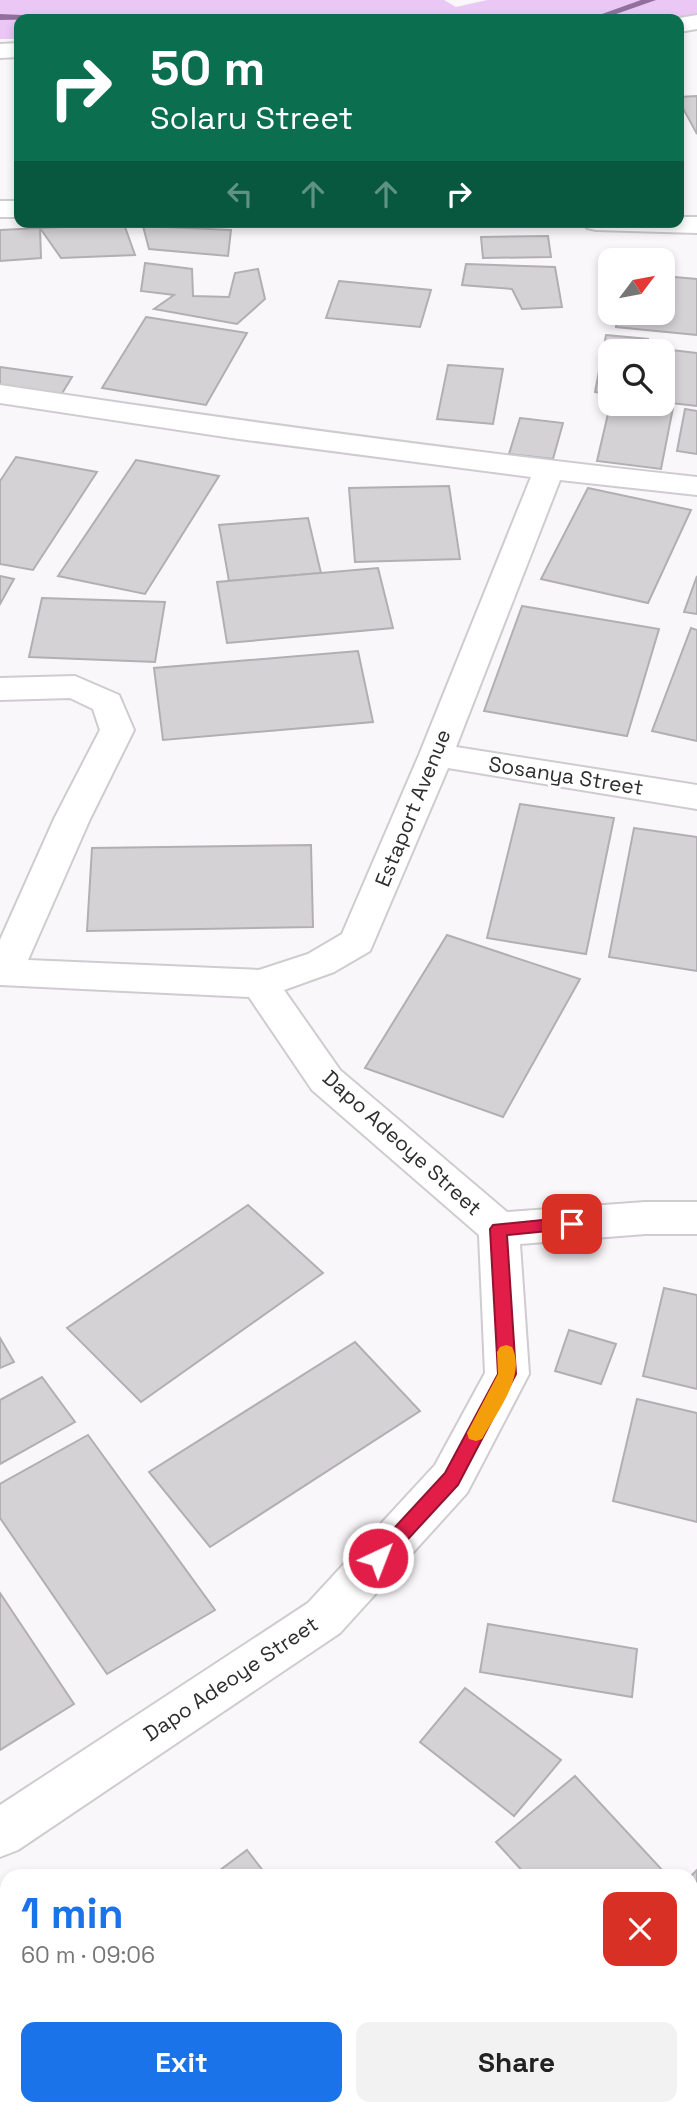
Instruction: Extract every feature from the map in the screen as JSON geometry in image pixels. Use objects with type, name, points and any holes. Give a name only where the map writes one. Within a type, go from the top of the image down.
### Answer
[{"type":"street","points":[[0,394],[232,429],[549,470],[697,486]]},
{"type":"street","name":"Estaport Avenue","points":[[3,971],[260,984],[321,964],[357,942],[436,755],[549,470]]},
{"type":"street","points":[[0,690],[75,687],[107,703],[117,730],[72,819],[3,971]]},
{"type":"street","name":"Sosanya Street","points":[[436,755],[697,797]]},
{"type":"street","name":"Dapo Adeoye Street","points":[[0,1833],[324,1618],[451,1479],[507,1374],[499,1229],[326,1080],[260,984]]},
{"type":"street","points":[[499,1229],[645,1218],[697,1218]]},
{"type":"shaded area","points":[[0,0],[444,0],[456,7],[487,0],[697,0],[697,17],[684,17],[684,14],[14,14],[14,39],[0,39]]},
{"type":"building","points":[[697,96],[697,134],[684,110],[684,97]]},
{"type":"building","points":[[40,228],[125,228],[135,255],[61,258]]},
{"type":"building","points":[[40,228],[41,258],[0,261],[0,230]]},
{"type":"building","points":[[144,228],[231,230],[228,256],[149,249]]},
{"type":"building","points":[[548,236],[551,257],[483,258],[481,237]]},
{"type":"building","points":[[145,263],[192,269],[193,296],[229,297],[235,273],[258,269],[265,299],[237,324],[154,309],[174,295],[141,291]]},
{"type":"building","points":[[466,264],[555,267],[562,307],[522,309],[512,289],[462,285]]},
{"type":"building","points":[[676,277],[697,279],[697,335],[616,327],[676,326]]},
{"type":"building","points":[[339,281],[431,290],[420,327],[326,318]]},
{"type":"building","points":[[146,317],[247,333],[206,405],[102,388]]},
{"type":"building","points":[[606,335],[648,339],[605,339]]},
{"type":"building","points":[[675,350],[697,353],[697,406],[675,403]]},
{"type":"building","points":[[448,365],[503,369],[493,424],[437,419]]},
{"type":"building","points":[[0,367],[72,377],[58,400],[0,392]]},
{"type":"building","points":[[685,409],[697,411],[697,454],[677,451]]},
{"type":"building","points":[[608,416],[671,416],[661,469],[597,461]]},
{"type":"building","points":[[520,418],[563,423],[553,459],[509,454]]},
{"type":"building","points":[[16,457],[97,472],[33,570],[0,564],[0,481]]},
{"type":"building","points":[[136,460],[219,476],[145,594],[58,576]]},
{"type":"building","points":[[449,486],[460,559],[355,562],[349,488]]},
{"type":"building","points":[[588,488],[691,510],[648,603],[541,579]]},
{"type":"building","points":[[308,518],[321,573],[229,581],[219,525]]},
{"type":"building","points":[[378,568],[393,628],[227,643],[217,582]]},
{"type":"building","points":[[0,576],[14,579],[0,604]]},
{"type":"building","points":[[697,576],[697,614],[684,612]]},
{"type":"building","points":[[42,598],[165,602],[155,662],[29,657]]},
{"type":"building","points":[[522,606],[659,629],[627,736],[484,711]]},
{"type":"building","points":[[691,628],[697,630],[697,741],[652,731]]},
{"type":"building","points":[[358,651],[373,722],[163,740],[154,668]]},
{"type":"building","points":[[520,804],[614,818],[586,954],[487,938]]},
{"type":"building","points":[[634,828],[697,837],[697,971],[609,957]]},
{"type":"building","points":[[311,845],[313,927],[87,931],[92,848]]},
{"type":"building","points":[[447,935],[580,979],[503,1117],[365,1068]]},
{"type":"building","points":[[248,1205],[323,1273],[141,1402],[67,1328]]},
{"type":"building","points":[[664,1288],[697,1295],[697,1389],[643,1376]]},
{"type":"building","points":[[569,1330],[616,1344],[601,1384],[555,1371]]},
{"type":"building","points":[[0,1338],[14,1362],[0,1368]]},
{"type":"building","points":[[355,1342],[420,1411],[210,1547],[149,1472]]},
{"type":"building","points":[[42,1377],[75,1422],[0,1464],[0,1400]]},
{"type":"building","points":[[637,1399],[697,1413],[697,1522],[613,1501]]},
{"type":"building","points":[[88,1435],[215,1610],[107,1674],[0,1518],[0,1484]]},
{"type":"building","points":[[0,1593],[74,1704],[0,1750]]},
{"type":"building","points":[[488,1624],[637,1649],[632,1697],[480,1672]]},
{"type":"building","points":[[465,1688],[561,1760],[514,1816],[420,1742]]},
{"type":"building","points":[[575,1776],[661,1869],[521,1869],[496,1842]]},
{"type":"building","points":[[247,1850],[262,1869],[221,1869]]},
{"type":"waterway","points":[[608,14],[651,0]]},
{"type":"waterway","points":[[0,17],[14,18]]},
{"type":"slow traffic","points":[[476,1433],[507,1374],[506,1352]]},
{"type":"route","points":[[378,1558],[451,1479],[507,1374],[499,1229],[572,1224]]}]
